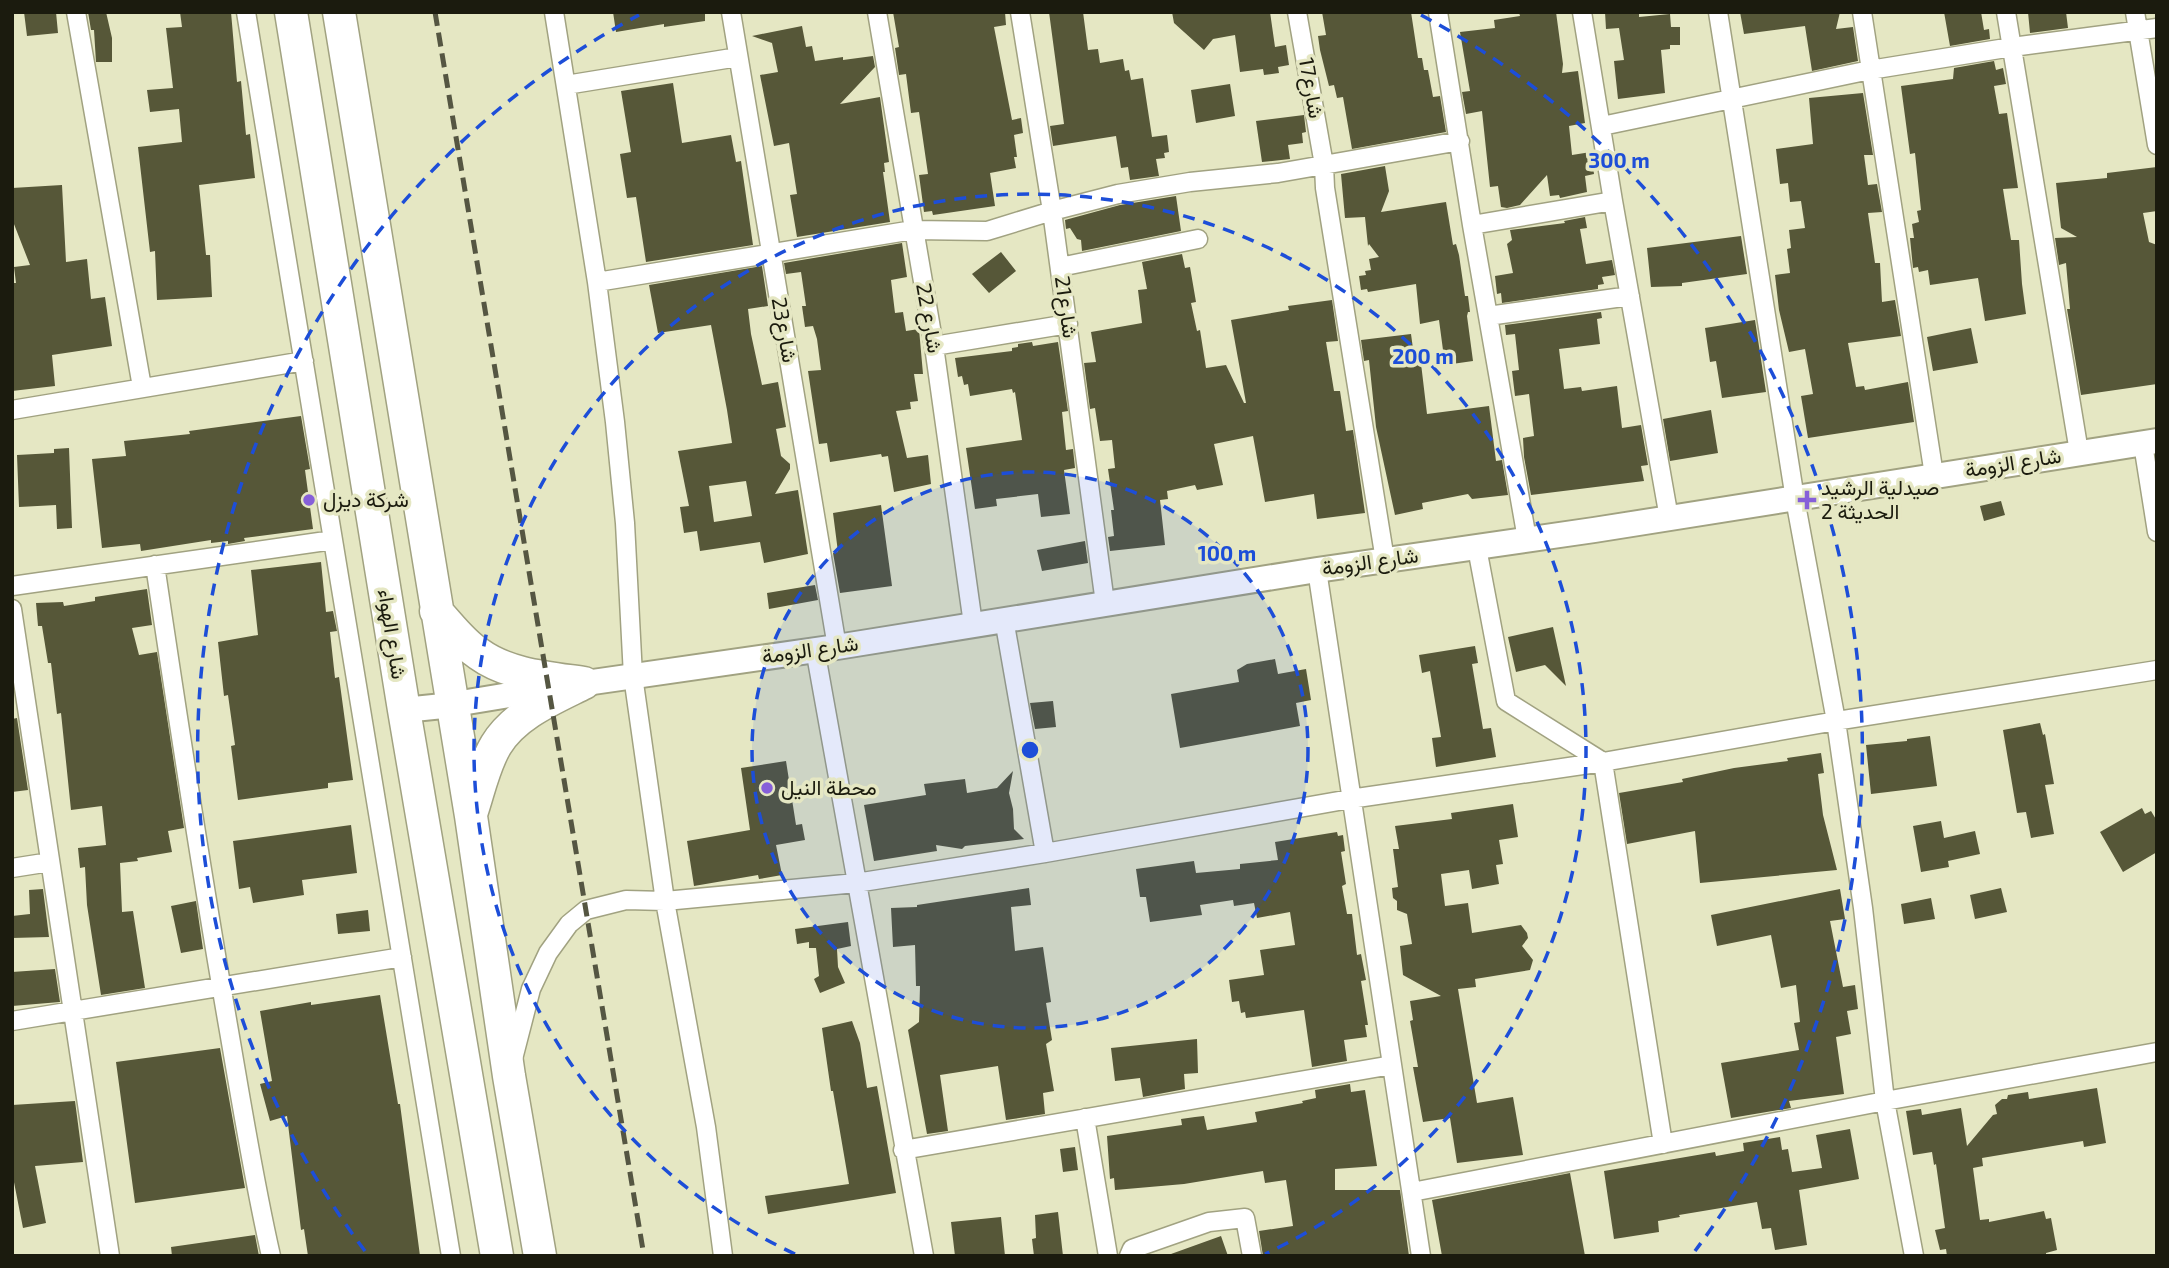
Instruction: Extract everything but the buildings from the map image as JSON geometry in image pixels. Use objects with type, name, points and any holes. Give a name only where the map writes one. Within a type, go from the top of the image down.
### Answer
[{"type":"highway","name":"شارع الهواء","points":[[291,12],[404,710],[497,1256]]},
{"type":"highway","points":[[339,12],[540,1256]]},
{"type":"highway","points":[[436,611],[466,643],[492,662],[523,672],[583,683]]},
{"type":"highway","points":[[471,816],[487,764],[495,746],[507,730],[549,701],[583,683]]},
{"type":"street","points":[[76,12],[142,387]]},
{"type":"street","points":[[246,12],[451,1256]]},
{"type":"street","points":[[554,12],[597,282],[625,523],[633,676],[665,901],[706,1127],[723,1256]]},
{"type":"street","name":"شارع23","points":[[731,12],[771,252],[856,883],[923,1256]]},
{"type":"street","name":"شارع 22","points":[[877,12],[934,346],[973,624]]},
{"type":"street","name":"شارع21","points":[[1020,12],[1052,211],[1105,603]]},
{"type":"street","name":"شارع17","points":[[1297,12],[1324,165],[1327,202],[1385,560]]},
{"type":"street","points":[[1438,12],[1527,539]]},
{"type":"street","points":[[1582,12],[1669,518]]},
{"type":"street","points":[[1718,12],[1795,499],[1836,721],[1863,908],[1885,1101],[1914,1256]]},
{"type":"street","points":[[1862,12],[1934,475]]},
{"type":"street","points":[[2006,12],[2079,453]]},
{"type":"street","points":[[2135,12],[2157,145]]},
{"type":"street","points":[[1602,127],[1870,70],[2012,47],[2157,28]]},
{"type":"street","points":[[566,85],[738,57]]},
{"type":"street","points":[[597,282],[913,230],[987,231],[1118,194],[1324,165],[1460,141]]},
{"type":"street","points":[[1472,225],[1613,201]]},
{"type":"street","points":[[1060,267],[1198,239]]},
{"type":"street","points":[[1488,316],[1630,296]]},
{"type":"street","points":[[934,346],[1068,324]]},
{"type":"street","points":[[12,410],[304,361]]},
{"type":"street","points":[[2150,443],[2157,532]]},
{"type":"street","name":"شارع الزومة","points":[[404,710],[826,648],[2150,443]]},
{"type":"street","points":[[12,586],[333,540]]},
{"type":"street","points":[[1477,548],[1506,701],[1603,762],[1663,1144]]},
{"type":"street","points":[[155,565],[222,988],[260,1209],[271,1256]]},
{"type":"street","points":[[1317,570],[1421,1256]]},
{"type":"street","points":[[12,608],[110,1256]]},
{"type":"street","points":[[1004,619],[1045,853]]},
{"type":"street","points":[[509,1076],[531,989],[548,953],[569,924],[586,910],[612,903],[626,900],[665,901],[856,883],[1045,853],[1350,799],[1603,762],[1836,721],[2157,670]]},
{"type":"street","points":[[12,868],[50,862]]},
{"type":"street","points":[[12,1021],[402,957]]},
{"type":"street","points":[[1412,1192],[2157,1052]]},
{"type":"street","points":[[903,1150],[1392,1065]]},
{"type":"street","points":[[1085,1118],[1108,1256]]},
{"type":"street","points":[[1129,1256],[1132,1249],[1209,1222],[1245,1218],[1252,1256]]},
{"type":"railway","points":[[435,12],[644,1256]]},
{"type":"place","name":"شركة ديزل","points":[[309,500]]},
{"type":"place","name":"صيدلية الرشيد الحديثة 2","points":[[1807,500]]},
{"type":"place","name":"محطة النيل","points":[[767,788]]}]
